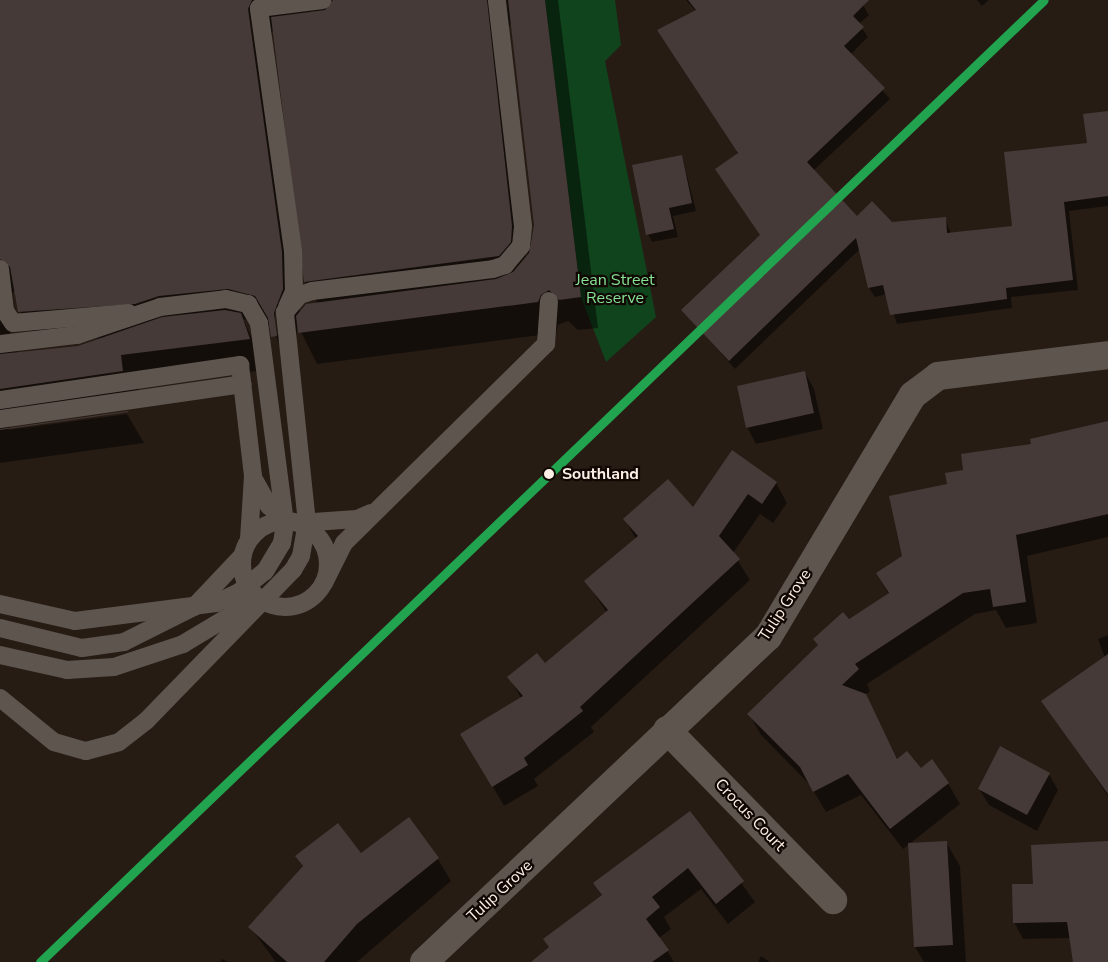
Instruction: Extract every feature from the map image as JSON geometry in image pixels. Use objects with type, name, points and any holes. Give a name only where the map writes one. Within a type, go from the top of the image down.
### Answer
[{"type":"street","name":"Tulip Grove","points":[[424,962],[667,730],[768,637],[913,395],[938,376],[1108,354]]},
{"type":"street","name":"Crocus Court","points":[[667,730],[833,900]]},
{"type":"lane","points":[[0,698],[54,742],[86,751],[105,748],[146,721],[281,586],[301,556],[307,523],[285,335],[285,312],[295,276],[259,8],[323,0]]},
{"type":"lane","points":[[285,312],[300,295],[492,269],[516,255],[523,226],[497,2]]},
{"type":"lane","points":[[0,269],[8,320],[83,313],[137,312],[219,300],[248,304],[261,338],[285,524],[282,542],[265,571],[239,592],[216,603],[90,621],[62,619],[0,604]]},
{"type":"lane","points":[[0,400],[240,365],[253,476],[244,576],[254,594],[272,605],[300,604],[324,582],[344,543],[387,505],[546,344],[549,301]]},
{"type":"lane","points":[[0,344],[77,336],[137,312]]},
{"type":"lane","points":[[0,419],[242,384]]},
{"type":"lane","points":[[253,476],[262,497],[293,522],[315,534],[326,551],[324,582]]},
{"type":"lane","points":[[0,628],[82,648],[124,642],[194,608],[260,528],[293,522],[357,519],[387,505]]},
{"type":"lane","points":[[0,655],[67,670],[114,667],[183,644],[233,614],[254,594]]},
{"type":"green space","name":"Jean Street Reserve","points":[[545,0],[615,0],[621,45],[605,61],[656,317],[606,362],[581,297]]},
{"type":"building","points":[[0,0],[252,0],[248,9],[282,252],[283,289],[274,313],[277,336],[271,337],[268,318],[255,296],[228,289],[159,296],[135,304],[18,312],[10,267],[0,259]]},
{"type":"building","points":[[333,0],[487,0],[512,226],[511,242],[499,256],[304,282],[271,17],[325,10]]},
{"type":"building","points":[[508,0],[545,0],[581,297],[559,300],[549,290],[541,295],[538,302],[298,333],[296,316],[306,304],[496,279],[513,272],[529,253],[534,225]]},
{"type":"building","points":[[688,0],[869,0],[853,16],[864,27],[844,46],[885,88],[807,162],[857,216],[872,201],[892,222],[946,217],[947,233],[1012,226],[1004,152],[1087,143],[1083,114],[1108,111],[1108,196],[1064,202],[1073,280],[1006,288],[1007,299],[890,315],[883,285],[868,288],[856,238],[729,361],[681,310],[760,235],[715,169],[738,153],[657,30],[696,10]]},
{"type":"building","points":[[682,155],[692,203],[669,208],[674,229],[646,235],[632,165]]},
{"type":"building","points":[[225,310],[241,313],[250,339],[121,355],[123,371],[0,389],[0,354],[78,346],[162,317]]},
{"type":"building","points":[[805,371],[814,413],[746,428],[737,386]]},
{"type":"building","points":[[128,412],[0,430],[0,429]]},
{"type":"building","points":[[1108,421],[1108,514],[1016,535],[1026,602],[993,607],[990,589],[963,593],[855,664],[859,669],[842,685],[866,694],[897,759],[907,751],[921,768],[932,759],[949,783],[890,829],[848,774],[813,792],[800,767],[747,714],[818,645],[813,639],[843,612],[849,619],[889,593],[876,573],[902,556],[889,496],[947,484],[945,473],[963,470],[961,454],[1031,444],[1030,439]]},
{"type":"building","points":[[732,450],[777,482],[762,504],[748,494],[719,536],[740,559],[580,707],[583,711],[524,758],[528,765],[492,787],[460,734],[523,696],[507,677],[537,653],[545,663],[608,610],[584,581],[638,536],[623,519],[668,479],[693,507]]},
{"type":"building","points":[[1108,654],[1108,794],[1041,701]]},
{"type":"building","points":[[1000,746],[1050,773],[1027,815],[978,789]]},
{"type":"building","points":[[690,811],[744,881],[716,904],[688,868],[652,897],[660,907],[646,919],[669,950],[652,962],[531,962],[549,947],[543,939],[602,895],[593,883]]},
{"type":"building","points":[[409,817],[439,858],[357,924],[324,962],[287,962],[248,927],[303,866],[295,856],[338,823],[361,853]]},
{"type":"building","points":[[947,841],[953,945],[914,947],[908,843]]},
{"type":"building","points":[[1108,841],[1108,962],[1073,962],[1067,922],[1013,923],[1012,884],[1033,884],[1031,845]]},
{"type":"transit line","points":[[40,962],[1044,0]]},
{"type":"place","name":"Southland","points":[[549,474]]}]
